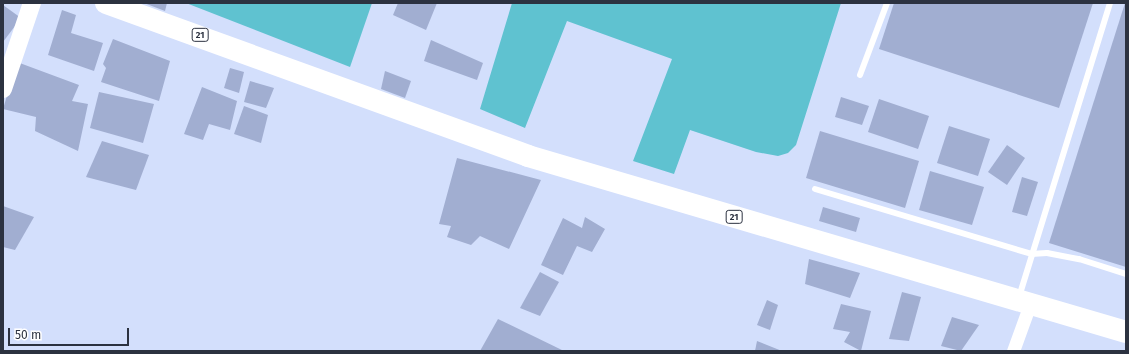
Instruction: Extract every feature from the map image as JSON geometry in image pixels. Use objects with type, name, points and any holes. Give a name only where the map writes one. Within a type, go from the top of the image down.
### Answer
[{"type":"highway","name":"21","points":[[106,3],[293,68],[347,90],[528,156],[1126,332]]},
{"type":"street","points":[[3,89],[32,3]]},
{"type":"street","points":[[1013,351],[1024,302]]},
{"type":"lane","points":[[860,75],[887,3]]},
{"type":"lane","points":[[1024,302],[1031,254],[1110,3]]},
{"type":"lane","points":[[815,189],[1031,254],[1046,253],[1079,259],[1126,274]]},
{"type":"shaded area","points":[[186,3],[372,3],[350,67]]},
{"type":"shaded area","points":[[512,3],[841,3],[796,145],[788,153],[778,156],[756,152],[690,130],[674,174],[633,161],[672,59],[567,21],[525,128],[480,109]]},
{"type":"building","points":[[144,3],[167,3],[165,11]]},
{"type":"building","points":[[398,3],[437,3],[426,30],[393,15]]},
{"type":"building","points":[[894,3],[1093,3],[1059,108],[879,49]]},
{"type":"building","points":[[1126,3],[1126,267],[1049,243]]},
{"type":"building","points":[[3,5],[21,18],[3,42]]},
{"type":"building","points":[[62,10],[76,15],[71,33],[103,43],[94,71],[48,55]]},
{"type":"building","points":[[113,39],[170,61],[159,101],[101,82],[106,68],[103,64]]},
{"type":"building","points":[[431,40],[483,63],[477,80],[424,61]]},
{"type":"building","points":[[17,62],[79,85],[72,101],[88,104],[78,151],[35,131],[36,117],[3,109]]},
{"type":"building","points":[[230,68],[244,72],[239,93],[224,88]]},
{"type":"building","points":[[385,71],[411,81],[405,98],[381,89]]},
{"type":"building","points":[[250,81],[274,88],[266,108],[244,102]]},
{"type":"building","points":[[202,87],[237,101],[230,130],[209,124],[203,140],[184,134]]},
{"type":"building","points":[[99,92],[154,104],[143,143],[90,128]]},
{"type":"building","points":[[841,97],[869,106],[862,125],[835,117]]},
{"type":"building","points":[[879,99],[929,116],[918,149],[868,132]]},
{"type":"building","points":[[244,106],[268,115],[261,143],[234,134]]},
{"type":"building","points":[[949,126],[990,139],[978,176],[937,163]]},
{"type":"building","points":[[820,131],[919,161],[905,208],[806,178]]},
{"type":"building","points":[[102,141],[149,155],[136,190],[86,177]]},
{"type":"building","points":[[1007,145],[1025,158],[1007,185],[988,172]]},
{"type":"building","points":[[457,158],[541,180],[509,249],[480,236],[471,245],[447,237],[451,226],[439,224]]},
{"type":"building","points":[[930,171],[984,187],[972,225],[919,210]]},
{"type":"building","points":[[1022,177],[1038,182],[1027,216],[1012,212]]},
{"type":"building","points":[[3,206],[34,217],[15,250],[3,247]]},
{"type":"building","points":[[823,207],[860,218],[856,232],[819,221]]},
{"type":"building","points":[[585,217],[605,229],[592,252],[577,246],[563,275],[541,265],[563,218],[582,228]]},
{"type":"building","points":[[809,259],[860,273],[850,298],[805,284]]},
{"type":"building","points":[[540,272],[559,282],[540,316],[520,308]]},
{"type":"building","points":[[902,292],[921,297],[909,341],[889,339]]},
{"type":"building","points":[[767,300],[778,305],[770,330],[757,325]]},
{"type":"building","points":[[841,304],[871,311],[861,351],[844,342],[850,332],[833,329]]},
{"type":"building","points":[[952,317],[979,325],[961,351],[941,346]]},
{"type":"building","points":[[498,319],[564,351],[480,351]]},
{"type":"building","points":[[757,341],[782,351],[755,351]]}]
